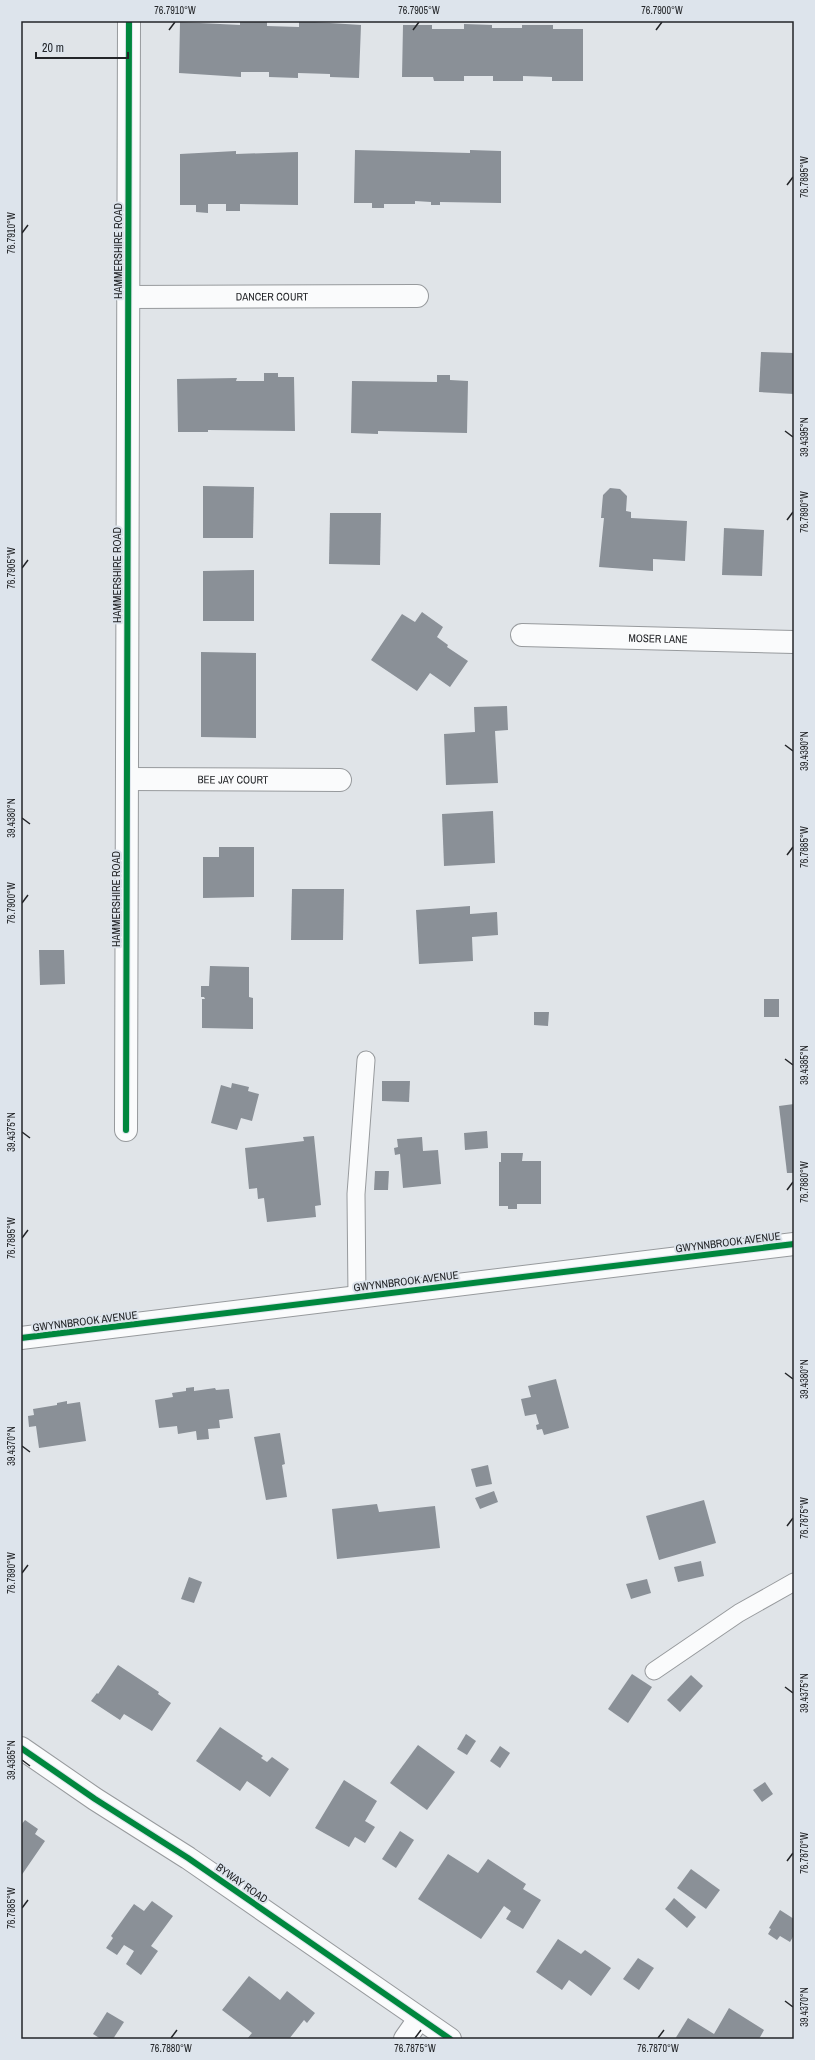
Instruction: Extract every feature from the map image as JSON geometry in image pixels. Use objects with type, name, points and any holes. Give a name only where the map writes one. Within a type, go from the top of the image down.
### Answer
[{"type":"street","name":"HAMMERSHIRE ROAD","points":[[126,1130],[129,21]]},
{"type":"street","name":"DANCER COURT","points":[[128,297],[417,296]]},
{"type":"street","name":"MOSER LANE","points":[[522,636],[794,642]]},
{"type":"street","name":"BEE JAY COURT","points":[[127,779],[340,780]]},
{"type":"street","name":"GWYNNBROOK AVENUE","points":[[21,1338],[794,1244]]},
{"type":"street","name":"BYWAY ROAD","points":[[21,1748],[95,1799],[188,1858],[450,2039]]},
{"type":"street","points":[[405,2039],[419,2018]]},
{"type":"lane","points":[[357,1297],[356,1194],[366,1060]]},
{"type":"lane","points":[[654,1671],[739,1613],[794,1582]]},
{"type":"building","points":[[299,21],[361,25],[359,78],[330,77],[330,74],[298,73],[298,78],[269,77],[269,72],[241,72],[241,77],[179,73],[180,22],[240,25],[240,22],[267,22],[267,26],[299,27]]},
{"type":"building","points":[[464,24],[492,25],[492,28],[522,28],[522,25],[553,25],[553,29],[583,29],[583,81],[552,81],[552,77],[523,76],[523,81],[493,81],[493,76],[464,76],[464,81],[434,81],[433,77],[402,77],[403,25],[432,25],[432,29],[464,29]]},
{"type":"building","points":[[355,150],[470,153],[470,150],[501,151],[501,203],[440,202],[440,205],[431,205],[431,202],[415,201],[415,204],[384,204],[384,208],[372,208],[372,203],[354,203]]},
{"type":"building","points":[[236,151],[236,154],[298,152],[298,205],[240,204],[240,211],[226,211],[226,204],[208,204],[208,213],[196,212],[196,205],[180,205],[180,154]]},
{"type":"building","points":[[761,352],[794,353],[794,394],[759,392]]},
{"type":"building","points":[[264,373],[278,373],[278,377],[294,377],[295,431],[208,430],[208,432],[178,432],[177,379],[237,378],[236,381],[264,381]]},
{"type":"building","points":[[437,375],[450,375],[450,380],[468,381],[467,433],[378,431],[378,434],[351,433],[352,381],[437,382]]},
{"type":"building","points":[[203,486],[254,487],[253,538],[203,538]]},
{"type":"building","points":[[610,488],[620,489],[627,496],[626,511],[631,512],[631,518],[687,521],[685,561],[653,559],[653,571],[599,567],[604,518],[601,518],[603,495]]},
{"type":"building","points":[[330,513],[381,513],[380,565],[329,564]]},
{"type":"building","points":[[724,528],[764,530],[762,576],[722,575]]},
{"type":"building","points":[[254,570],[254,621],[203,621],[203,571]]},
{"type":"building","points":[[422,612],[443,627],[437,637],[448,645],[447,647],[468,661],[450,687],[430,673],[417,691],[371,660],[402,614],[415,622]]},
{"type":"building","points":[[201,652],[256,653],[256,738],[201,737]]},
{"type":"building","points":[[507,706],[508,730],[495,731],[498,783],[446,785],[444,734],[475,732],[474,707]]},
{"type":"building","points":[[493,811],[495,863],[444,866],[442,814]]},
{"type":"building","points":[[219,847],[254,847],[254,897],[203,898],[203,857],[219,857]]},
{"type":"building","points":[[292,889],[344,889],[343,940],[291,940]]},
{"type":"building","points":[[470,906],[470,914],[497,912],[498,935],[472,937],[473,961],[419,964],[416,910]]},
{"type":"building","points":[[39,950],[64,950],[65,984],[40,985]]},
{"type":"building","points":[[210,966],[249,967],[249,997],[253,998],[253,1029],[202,1028],[202,999],[205,999],[204,997],[201,997],[201,986],[209,986]]},
{"type":"building","points":[[764,999],[779,999],[779,1017],[764,1017]]},
{"type":"building","points":[[534,1012],[549,1012],[548,1026],[534,1025]]},
{"type":"building","points":[[382,1081],[410,1081],[409,1102],[382,1101]]},
{"type":"building","points":[[232,1083],[249,1087],[248,1091],[259,1094],[252,1121],[241,1118],[237,1130],[211,1123],[221,1085],[231,1088]]},
{"type":"building","points":[[794,1104],[794,1173],[787,1173],[779,1106]]},
{"type":"building","points":[[487,1131],[488,1148],[465,1150],[464,1133]]},
{"type":"building","points":[[314,1136],[321,1205],[315,1206],[316,1217],[267,1222],[264,1198],[258,1199],[257,1188],[249,1189],[245,1148],[304,1141],[303,1137]]},
{"type":"building","points":[[422,1137],[423,1151],[438,1150],[441,1184],[403,1188],[400,1154],[395,1155],[394,1148],[398,1147],[397,1139]]},
{"type":"building","points":[[501,1153],[523,1153],[522,1161],[541,1161],[541,1204],[517,1204],[517,1209],[508,1209],[508,1206],[499,1206],[499,1162],[501,1162]]},
{"type":"building","points":[[375,1171],[389,1171],[388,1190],[374,1190]]},
{"type":"building","points":[[556,1379],[569,1428],[544,1435],[542,1429],[537,1430],[536,1425],[539,1424],[536,1414],[525,1416],[521,1399],[531,1397],[528,1386]]},
{"type":"building","points":[[194,1387],[194,1391],[215,1388],[216,1390],[229,1389],[233,1418],[219,1420],[220,1428],[208,1429],[209,1439],[197,1440],[196,1431],[178,1434],[177,1426],[159,1428],[155,1400],[173,1397],[172,1393],[186,1391],[186,1388]]},
{"type":"building","points":[[67,1401],[67,1404],[80,1402],[86,1441],[39,1448],[36,1426],[29,1427],[28,1416],[34,1415],[33,1409],[57,1405],[57,1403]]},
{"type":"building","points":[[280,1433],[285,1464],[282,1465],[287,1497],[266,1500],[254,1437]]},
{"type":"building","points":[[488,1465],[492,1484],[476,1487],[471,1469]]},
{"type":"building","points":[[494,1491],[498,1502],[480,1509],[475,1498]]},
{"type":"building","points":[[704,1500],[716,1543],[659,1560],[646,1516]]},
{"type":"building","points":[[377,1504],[379,1512],[435,1506],[440,1548],[337,1559],[332,1509]]},
{"type":"building","points":[[701,1561],[704,1576],[678,1582],[674,1567]]},
{"type":"building","points":[[189,1577],[202,1582],[194,1603],[181,1599]]},
{"type":"building","points":[[647,1579],[651,1593],[631,1599],[626,1584]]},
{"type":"building","points":[[118,1665],[159,1692],[158,1694],[171,1703],[152,1731],[124,1714],[120,1720],[91,1701],[97,1693],[98,1694]]},
{"type":"building","points":[[632,1674],[652,1687],[628,1723],[608,1709]]},
{"type":"building","points":[[691,1675],[703,1686],[680,1712],[667,1700]]},
{"type":"building","points":[[220,1727],[263,1756],[261,1758],[267,1762],[272,1757],[289,1769],[270,1797],[247,1781],[240,1791],[196,1761]]},
{"type":"building","points":[[466,1734],[476,1741],[467,1755],[457,1749]]},
{"type":"building","points":[[418,1745],[455,1772],[427,1810],[390,1783]]},
{"type":"building","points":[[500,1746],[510,1753],[500,1768],[490,1761]]},
{"type":"building","points":[[344,1780],[377,1801],[365,1821],[375,1827],[365,1843],[355,1837],[349,1847],[315,1828]]},
{"type":"building","points":[[765,1782],[773,1794],[762,1802],[753,1790]]},
{"type":"building","points":[[25,1820],[38,1829],[35,1834],[45,1841],[21,1876],[21,1825]]},
{"type":"building","points":[[400,1831],[414,1840],[396,1868],[382,1859]]},
{"type":"building","points":[[448,1854],[478,1873],[488,1859],[526,1884],[523,1889],[541,1900],[523,1929],[506,1919],[511,1911],[504,1906],[481,1939],[418,1899]]},
{"type":"building","points":[[691,1869],[720,1890],[706,1909],[677,1888]]},
{"type":"building","points":[[674,1898],[696,1917],[687,1928],[665,1909]]},
{"type":"building","points":[[152,1901],[173,1916],[151,1946],[158,1951],[141,1975],[126,1964],[134,1951],[124,1945],[117,1955],[106,1948],[113,1938],[111,1936],[134,1904],[144,1911]]},
{"type":"building","points":[[780,1910],[794,1919],[794,1935],[790,1942],[780,1936],[777,1940],[768,1934],[771,1929],[769,1928]]},
{"type":"building","points":[[558,1939],[581,1954],[585,1950],[611,1968],[591,1996],[569,1980],[562,1990],[536,1972]]},
{"type":"building","points":[[638,1958],[654,1968],[639,1990],[623,1979]]},
{"type":"building","points":[[249,1976],[280,2000],[287,1991],[315,2013],[307,2023],[304,2020],[289,2039],[247,2039],[252,2033],[222,2010]]},
{"type":"building","points":[[729,2008],[764,2030],[759,2039],[675,2039],[688,2018],[714,2034]]},
{"type":"building","points":[[107,2012],[124,2022],[113,2039],[101,2039],[93,2034]]},
{"type":"cycle path","points":[[126,1130],[129,21]]},
{"type":"cycle path","points":[[21,1338],[794,1244]]},
{"type":"cycle path","points":[[21,1748],[95,1799],[188,1858],[450,2039]]}]
